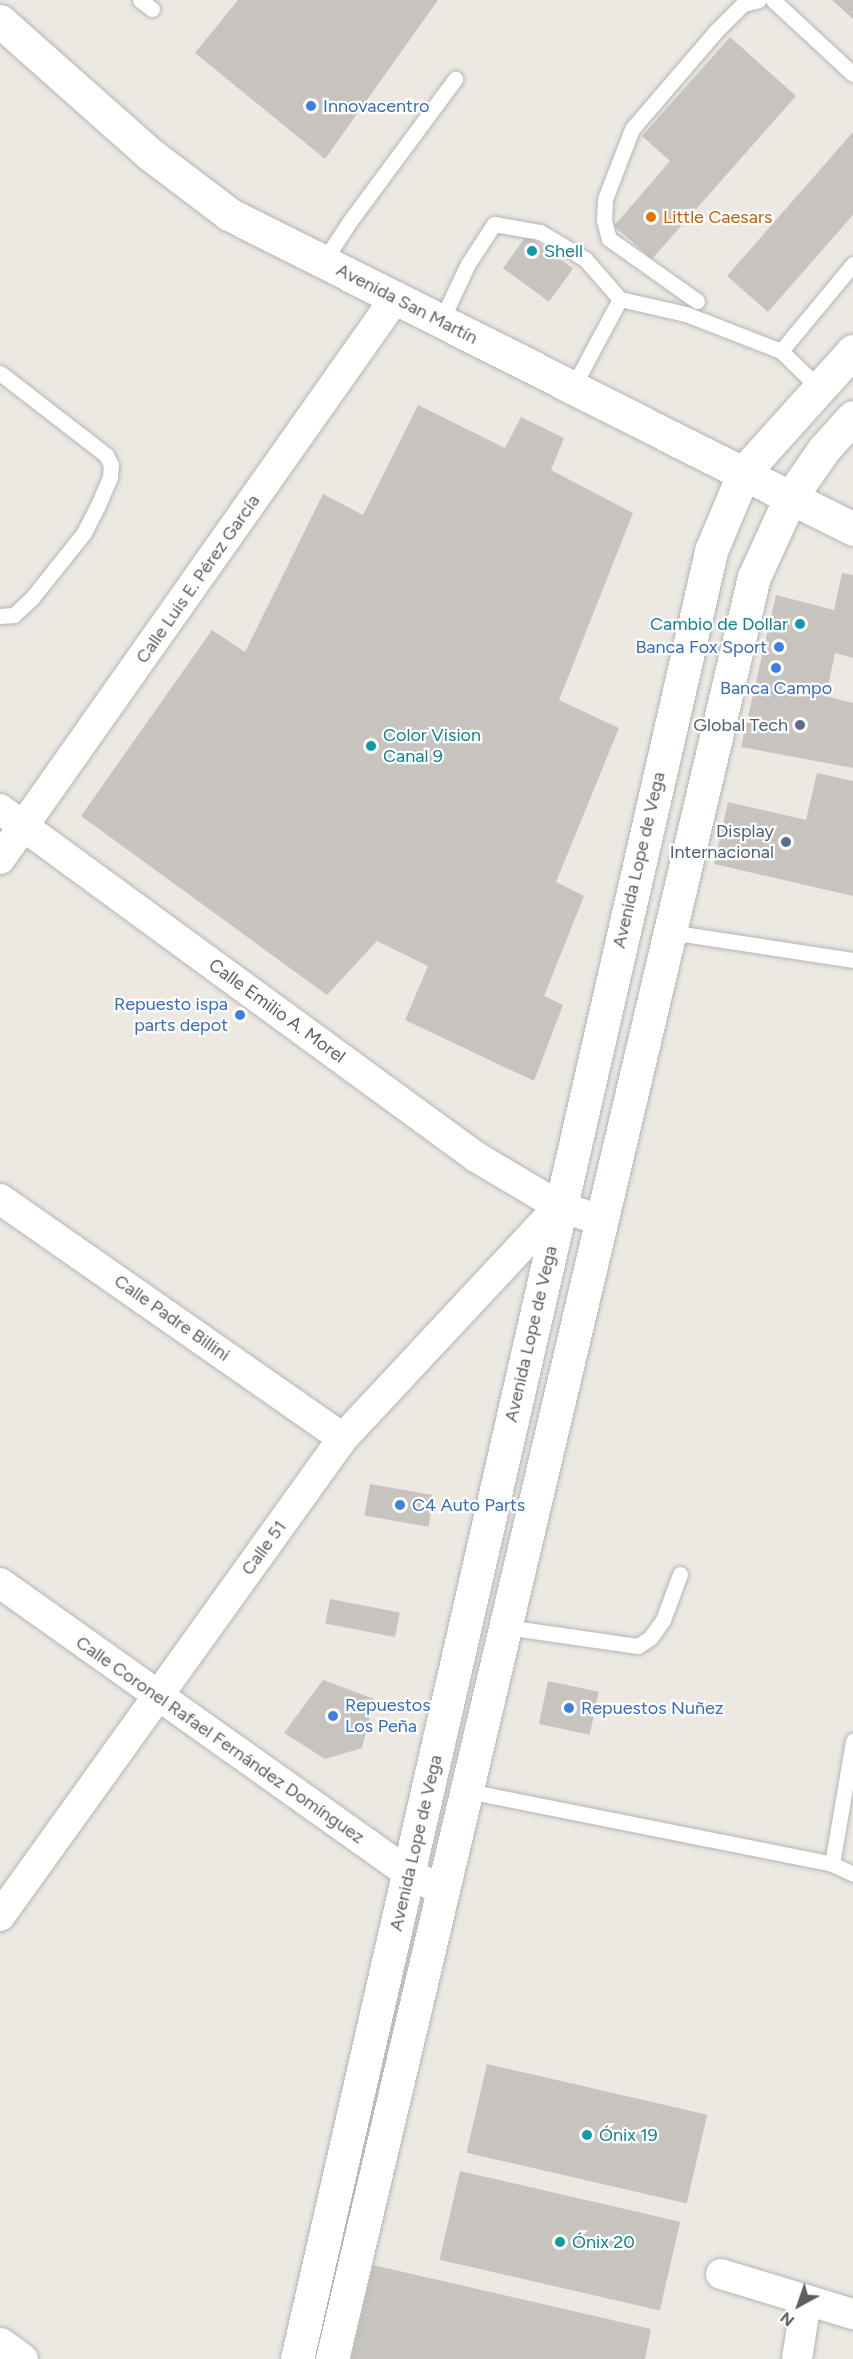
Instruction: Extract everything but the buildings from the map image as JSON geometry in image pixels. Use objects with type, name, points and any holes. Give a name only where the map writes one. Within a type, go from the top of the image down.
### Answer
[{"type":"street","name":"Avenida San Martín","points":[[0,21],[150,154],[229,214],[853,529]]},
{"type":"street","name":"Calle Luis E. Pérez García","points":[[0,859],[396,297]]},
{"type":"street","name":"Avenida Lope de Vega","points":[[297,2359],[410,1875],[559,1206],[711,551],[744,472],[853,351]]},
{"type":"street","points":[[332,2359],[754,577],[790,498],[824,449],[853,417]]},
{"type":"street","name":"Calle Emilio A. Morel","points":[[0,808],[476,1157],[559,1206],[602,1221]]},
{"type":"street","name":"Calle Padre Billini","points":[[0,1198],[343,1438]]},
{"type":"street","name":"Calle 51","points":[[4,1900],[159,1696],[343,1438],[559,1206]]},
{"type":"street","name":"Calle Coronel Rafael Fernández Domínguez","points":[[0,1583],[410,1875],[444,1891]]},
{"type":"street","points":[[721,2274],[853,2314]]},
{"type":"street","points":[[796,2359],[806,2301]]},
{"type":"street","points":[[0,2344],[21,2359]]},
{"type":"lane","points":[[697,301],[609,239],[604,220],[605,199],[632,129],[715,32],[743,4],[759,0]]},
{"type":"lane","points":[[773,0],[853,74]]},
{"type":"lane","points":[[323,262],[357,211],[455,79]]},
{"type":"lane","points":[[441,321],[468,264],[494,224],[540,232],[585,259],[620,299],[686,314],[781,351],[819,388]]},
{"type":"lane","points":[[781,351],[853,264]]},
{"type":"lane","points":[[573,387],[620,299]]},
{"type":"lane","points":[[0,373],[106,455],[111,465],[110,477],[83,534],[32,598],[14,615],[0,616]]},
{"type":"lane","points":[[670,932],[853,960]]},
{"type":"lane","points":[[506,1627],[638,1646],[650,1638],[663,1620],[680,1574]]},
{"type":"lane","points":[[832,1864],[853,1741]]},
{"type":"lane","points":[[468,1791],[832,1864],[853,1874]]},
{"type":"place","name":"Innovacentro","points":[[311,106]]},
{"type":"place","name":"Little Caesars","points":[[651,217]]},
{"type":"place","name":"Shell","points":[[532,251]]},
{"type":"place","name":"Cambio de Dollar","points":[[800,624]]},
{"type":"place","name":"Banca Fox Sport","points":[[779,647]]},
{"type":"place","name":"Banca Campo","points":[[776,668]]},
{"type":"place","name":"Global Tech","points":[[800,725]]},
{"type":"place","name":"Color Vision Canal 9","points":[[371,746]]},
{"type":"place","name":"Display Internacional","points":[[786,842]]},
{"type":"place","name":"Repuesto ispa parts depot","points":[[240,1015]]},
{"type":"place","name":"C4 Auto Parts","points":[[400,1505]]},
{"type":"place","name":"Repuestos Nuñez","points":[[569,1708]]},
{"type":"place","name":"Repuestos Los Peña","points":[[333,1716]]},
{"type":"place","name":"Ónix 19","points":[[587,2135]]},
{"type":"place","name":"Ónix 20","points":[[560,2242]]}]
